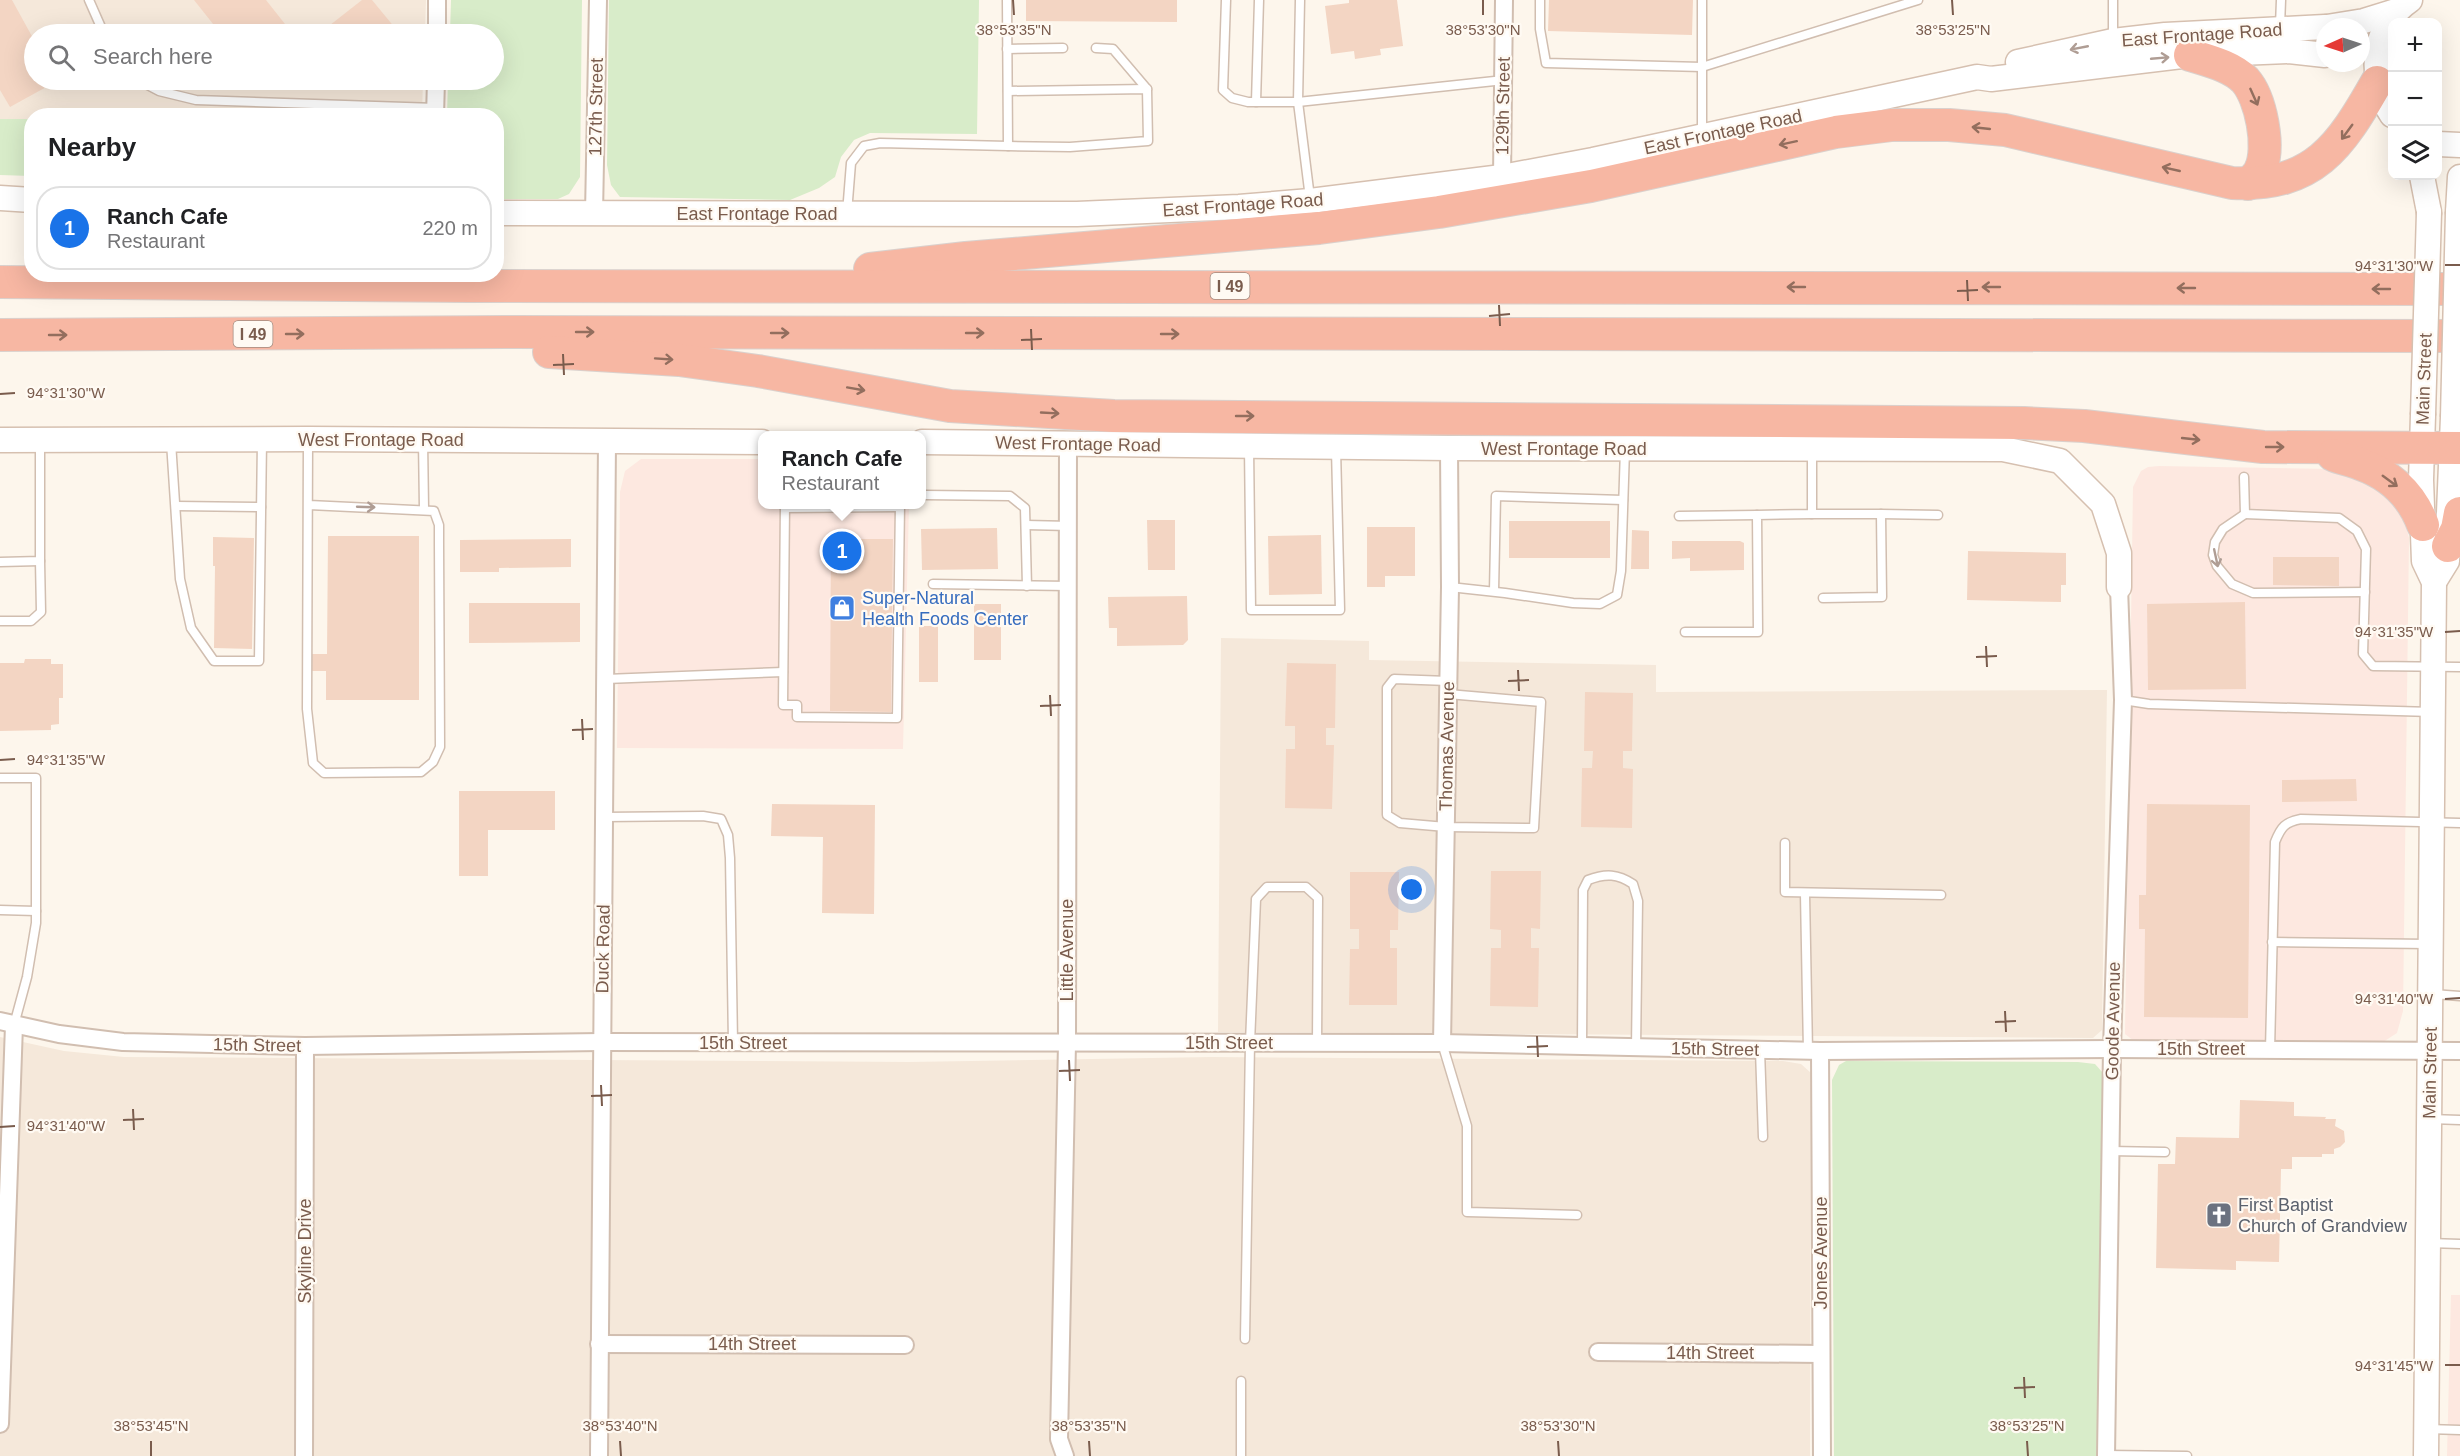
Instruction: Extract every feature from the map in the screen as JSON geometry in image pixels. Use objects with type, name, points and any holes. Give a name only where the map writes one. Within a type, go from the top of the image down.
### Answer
[{"type":"highway","points":[[2190,55],[2229,69],[2244,80],[2254,94],[2264,131],[2265,151],[2260,170],[2248,184]]},
{"type":"highway","points":[[768,286],[787,278],[966,258],[1308,230],[1439,212],[1591,186],[1836,132],[1892,125],[1948,125],[2005,130],[2232,183],[2248,184],[2283,178],[2300,172],[2322,159],[2343,138],[2371,71]]},
{"type":"highway","name":"I 49","points":[[0,282],[768,286],[2460,289]]},
{"type":"highway","points":[[505,332],[542,351],[679,360],[759,371],[950,406],[1034,412],[1113,416],[2024,423],[2084,426],[2230,444],[2445,447]]},
{"type":"highway","name":"I 49","points":[[0,335],[505,332],[2460,336]]},
{"type":"highway","points":[[2319,447],[2338,458],[2369,467],[2390,480],[2411,500],[2423,525]]},
{"type":"highway","points":[[2448,546],[2457,529],[2460,513]]},
{"type":"street","points":[[437,0],[437,24]]},
{"type":"street","name":"127th Street","points":[[594,214],[598,0]]},
{"type":"street","name":"129th Street","points":[[1502,177],[1504,0]]},
{"type":"street","name":"East Frontage Road","points":[[2370,19],[2403,6]]},
{"type":"street","points":[[2388,108],[2371,71],[2384,29],[2403,6]]},
{"type":"street","name":"East Frontage Road","points":[[1977,77],[1989,69],[2113,41],[2175,34],[2316,27]]},
{"type":"street","name":"East Frontage Road","points":[[504,213],[1077,214],[1239,207],[1310,201],[1502,177],[1702,137],[1977,77],[1991,79],[2190,55],[2289,51],[2316,54]]},
{"type":"street","points":[[436,90],[436,108]]},
{"type":"street","points":[[2442,144],[2460,145]]},
{"type":"street","name":"Main Street","points":[[2426,1456],[2434,582],[2424,561],[2423,525],[2453,417],[2460,177]]},
{"type":"street","name":"Main Street","points":[[2423,180],[2429,212],[2423,415],[2445,447],[2448,546],[2447,561],[2434,582]]},
{"type":"street","points":[[0,198],[24,200]]},
{"type":"street","name":"West Frontage Road","points":[[0,440],[308,439],[758,442]]},
{"type":"street","name":"Duck Road","points":[[598,1456],[608,441]]},
{"type":"street","name":"West Frontage Road","points":[[926,442],[1249,447],[2003,449],[2060,461],[2103,504],[2119,553],[2119,587]]},
{"type":"street","name":"Little Avenue","points":[[1065,1456],[1059,1439],[1067,1043],[1070,526],[1068,443]]},
{"type":"street","name":"Thomas Avenue","points":[[1442,1043],[1448,687],[1449,448]]},
{"type":"street","name":"Goode Avenue","points":[[2106,1455],[2112,1048],[2123,700],[2119,587]]},
{"type":"street","points":[[0,1424],[7,1023]]},
{"type":"street","name":"15th Street","points":[[7,1023],[123,1042],[305,1046],[602,1042],[1442,1043],[1814,1051],[2112,1048],[2460,1051]]},
{"type":"street","name":"Skyline Drive","points":[[304,1456],[305,1046]]},
{"type":"street","name":"Jones Avenue","points":[[1814,1051],[1822,1456]]},
{"type":"street","name":"14th Street","points":[[599,1344],[905,1345]]},
{"type":"street","name":"14th Street","points":[[1598,1352],[1821,1354]]},
{"type":"lane","points":[[89,0],[100,24]]},
{"type":"lane","points":[[1007,0],[1008,146]]},
{"type":"lane","points":[[1226,0],[1223,90],[1232,98],[1257,102],[1298,102],[1504,80]]},
{"type":"lane","points":[[1257,102],[1259,0]]},
{"type":"lane","points":[[1299,0],[1298,102],[1310,201]]},
{"type":"lane","points":[[1540,0],[1540,29],[1546,63],[1702,67],[1918,0]]},
{"type":"lane","points":[[1702,0],[1702,137]]},
{"type":"lane","points":[[2113,0],[2113,41]]},
{"type":"lane","points":[[2280,29],[2281,0]]},
{"type":"lane","points":[[1007,49],[1063,48]]},
{"type":"lane","points":[[847,213],[851,163],[864,146],[880,143],[1070,147],[1148,141],[1147,89],[1113,49],[1096,48]]},
{"type":"lane","points":[[1008,90],[1147,89]]},
{"type":"lane","points":[[156,90],[196,100],[356,108]]},
{"type":"lane","points":[[308,439],[307,709],[314,763],[324,773],[421,772],[433,762],[440,747],[439,525],[434,511],[309,506]]},
{"type":"lane","points":[[0,621],[31,621],[41,612],[40,440]]},
{"type":"lane","points":[[171,440],[180,579],[190,628],[214,661],[259,661],[262,440]]},
{"type":"lane","points":[[423,440],[424,509]]},
{"type":"lane","points":[[1249,447],[1251,610],[1340,610],[1336,446]]},
{"type":"lane","points":[[1449,587],[1600,604],[1617,595],[1621,571],[1625,449]]},
{"type":"lane","points":[[1812,449],[1812,514]]},
{"type":"lane","points":[[2244,477],[2245,514]]},
{"type":"lane","points":[[926,495],[1010,496],[1025,508],[1027,586]]},
{"type":"lane","points":[[1494,591],[1496,496],[1623,500]]},
{"type":"lane","points":[[176,506],[261,507]]},
{"type":"lane","points":[[785,509],[783,705],[797,705],[797,717],[897,718],[900,509]]},
{"type":"lane","points":[[1823,598],[1882,597],[1881,514]]},
{"type":"lane","points":[[2365,592],[2253,593],[2232,584],[2217,566],[2213,555],[2215,542],[2223,529],[2245,514],[2339,518],[2357,531],[2366,549],[2365,592],[2363,654],[2373,666],[2460,667]]},
{"type":"lane","points":[[1685,632],[1758,632],[1757,515]]},
{"type":"lane","points":[[1679,516],[1938,515]]},
{"type":"lane","points":[[1026,525],[1070,526]]},
{"type":"lane","points":[[0,561],[40,561]]},
{"type":"lane","points":[[933,584],[1069,586]]},
{"type":"lane","points":[[606,679],[783,672]]},
{"type":"lane","points":[[1394,679],[1541,702],[1534,828],[1446,827],[1400,823],[1387,815],[1387,688],[1394,679]]},
{"type":"lane","points":[[2123,700],[2149,704],[2433,712]]},
{"type":"lane","points":[[0,778],[36,778],[36,911],[27,977],[7,1023]]},
{"type":"lane","points":[[604,817],[703,816],[721,819],[728,835],[730,858],[733,1043]]},
{"type":"lane","points":[[2270,1050],[2275,842],[2280,828],[2289,822],[2301,819],[2460,823]]},
{"type":"lane","points":[[1785,843],[1785,892],[1941,895]]},
{"type":"lane","points":[[1582,1047],[1583,890],[1588,880],[1601,875],[1620,876],[1633,884],[1638,901],[1636,1048]]},
{"type":"lane","points":[[1245,1339],[1250,1043],[1256,898],[1267,887],[1306,887],[1318,898],[1317,1043]]},
{"type":"lane","points":[[1805,894],[1814,1051]]},
{"type":"lane","points":[[0,910],[36,911]]},
{"type":"lane","points":[[2272,942],[2432,944]]},
{"type":"lane","points":[[2431,994],[2460,996]]},
{"type":"lane","points":[[1442,1043],[1467,1126],[1467,1212],[1577,1215]]},
{"type":"lane","points":[[1760,1050],[1763,1137]]},
{"type":"lane","points":[[2430,1119],[2460,1120]]},
{"type":"lane","points":[[2110,1151],[2165,1152]]},
{"type":"lane","points":[[2428,1243],[2460,1244]]},
{"type":"lane","points":[[1241,1381],[1241,1456]]},
{"type":"lane","points":[[2426,1429],[2460,1430]]},
{"type":"lane","points":[[2106,1455],[2187,1456]]},
{"type":"shaded area","points":[[0,0],[426,0],[425,24],[24,24],[24,90],[423,90],[422,108],[24,108],[24,119],[0,119]]},
{"type":"shaded area","points":[[641,459],[758,459],[758,509],[909,509],[903,749],[617,748],[620,492],[625,471]]},
{"type":"shaded area","points":[[2148,467],[2332,469],[2386,489],[2405,521],[2409,538],[2403,1011],[2397,1033],[2383,1042],[2367,1044],[2134,1041],[2125,1034],[2133,487],[2141,471]]},
{"type":"shaded area","points":[[1221,638],[1369,641],[1369,660],[1656,665],[1656,692],[2107,690],[2102,1030],[2093,1038],[1218,1032]]},
{"type":"shaded area","points":[[0,1037],[64,1051],[124,1057],[909,1062],[1212,1057],[1783,1061],[1801,1064],[1811,1073],[1810,1456],[0,1456]]},
{"type":"shaded area","points":[[2451,1295],[2460,1295],[2460,1456],[2447,1456]]},
{"type":"green space","points":[[451,0],[582,0],[580,177],[569,194],[558,199],[504,199],[504,108],[447,108],[448,90],[504,90],[504,24],[450,24]]},
{"type":"green space","points":[[609,0],[979,0],[977,134],[870,133],[854,140],[841,157],[835,177],[819,188],[790,200],[620,197],[611,185],[607,165]]},
{"type":"green space","points":[[0,119],[24,119],[24,176],[0,175]]},
{"type":"green space","points":[[1846,1061],[2078,1062],[2095,1064],[2103,1073],[2097,1456],[1834,1456],[1832,1080],[1839,1065]]},
{"type":"building","points":[[0,0],[12,0],[25,24],[24,90],[41,90],[10,107],[0,90]]},
{"type":"building","points":[[194,0],[266,0],[285,24],[213,24]]},
{"type":"building","points":[[362,0],[372,0],[392,24],[331,24]]},
{"type":"building","points":[[1026,0],[1177,0],[1177,22],[1026,21]]},
{"type":"building","points":[[1349,0],[1397,0],[1403,46],[1380,49],[1381,55],[1355,59],[1354,51],[1331,54],[1325,6],[1349,3]]},
{"type":"building","points":[[1549,0],[1693,0],[1692,35],[1548,31]]},
{"type":"building","points":[[1147,520],[1175,520],[1175,570],[1148,570]]},
{"type":"building","points":[[1509,521],[1610,521],[1610,558],[1509,558]]},
{"type":"building","points":[[1367,527],[1415,527],[1415,576],[1385,576],[1385,587],[1367,587]]},
{"type":"building","points":[[997,528],[998,569],[922,570],[921,529]]},
{"type":"building","points":[[1632,530],[1649,531],[1649,569],[1631,569]]},
{"type":"building","points":[[1321,535],[1322,594],[1269,595],[1268,536]]},
{"type":"building","points":[[328,536],[419,536],[419,700],[326,700],[326,671],[311,671],[311,654],[327,654]]},
{"type":"building","points":[[213,537],[254,538],[252,649],[214,648]]},
{"type":"building","points":[[571,539],[571,567],[499,568],[499,572],[460,572],[460,540]]},
{"type":"building","points":[[831,539],[893,539],[891,712],[830,711]]},
{"type":"building","points":[[1672,541],[1740,541],[1744,543],[1744,570],[1690,571],[1690,558],[1672,559]]},
{"type":"building","points":[[1968,551],[2066,553],[2066,585],[2061,585],[2061,602],[1967,600]]},
{"type":"building","points":[[2273,557],[2339,557],[2339,586],[2273,585]]},
{"type":"building","points":[[1187,596],[1188,640],[1183,645],[1117,646],[1117,628],[1109,628],[1108,597]]},
{"type":"building","points":[[2245,602],[2246,689],[2148,690],[2147,604]]},
{"type":"building","points":[[469,603],[580,603],[580,642],[469,643]]},
{"type":"building","points":[[974,604],[1001,604],[1001,660],[974,660]]},
{"type":"building","points":[[919,626],[938,626],[938,682],[919,682]]},
{"type":"building","points":[[25,659],[51,659],[51,664],[63,664],[63,698],[59,698],[59,724],[51,725],[51,730],[0,731],[0,663],[24,663]]},
{"type":"building","points":[[1287,663],[1336,664],[1335,728],[1326,728],[1326,745],[1334,745],[1332,809],[1285,808],[1286,749],[1295,749],[1295,726],[1285,726]]},
{"type":"building","points":[[1585,692],[1633,693],[1632,751],[1623,751],[1623,768],[1633,769],[1632,828],[1581,827],[1582,768],[1592,768],[1593,751],[1584,751]]},
{"type":"building","points":[[2356,779],[2357,801],[2282,802],[2282,780]]},
{"type":"building","points":[[459,791],[555,791],[555,830],[488,830],[488,876],[459,876]]},
{"type":"building","points":[[772,804],[875,805],[874,914],[822,913],[823,837],[771,836]]},
{"type":"building","points":[[2147,804],[2250,805],[2248,1018],[2144,1017],[2145,929],[2139,929],[2139,895],[2146,895]]},
{"type":"building","points":[[1491,871],[1541,871],[1540,929],[1531,928],[1531,948],[1539,948],[1538,1007],[1490,1006],[1491,948],[1501,948],[1501,930],[1490,929]]},
{"type":"building","points":[[1350,872],[1399,872],[1398,930],[1390,930],[1390,948],[1397,948],[1397,1005],[1349,1005],[1350,949],[1359,949],[1359,929],[1350,929]]},
{"type":"building","name":"First Baptist Church of Grandview","points":[[2240,1100],[2294,1102],[2294,1116],[2336,1119],[2335,1126],[2344,1131],[2345,1142],[2334,1149],[2334,1154],[2322,1154],[2322,1157],[2292,1157],[2292,1169],[2281,1169],[2279,1262],[2236,1261],[2236,1270],[2156,1268],[2158,1164],[2175,1164],[2176,1137],[2239,1138]]},
{"type":"place","name":"Ranch Cafe","points":[[842,551]]},
{"type":"place","name":"Super-Natural Health Foods Center","points":[[842,608]]},
{"type":"place","name":"First Baptist Church of Grandview","points":[[2219,1215]]}]
